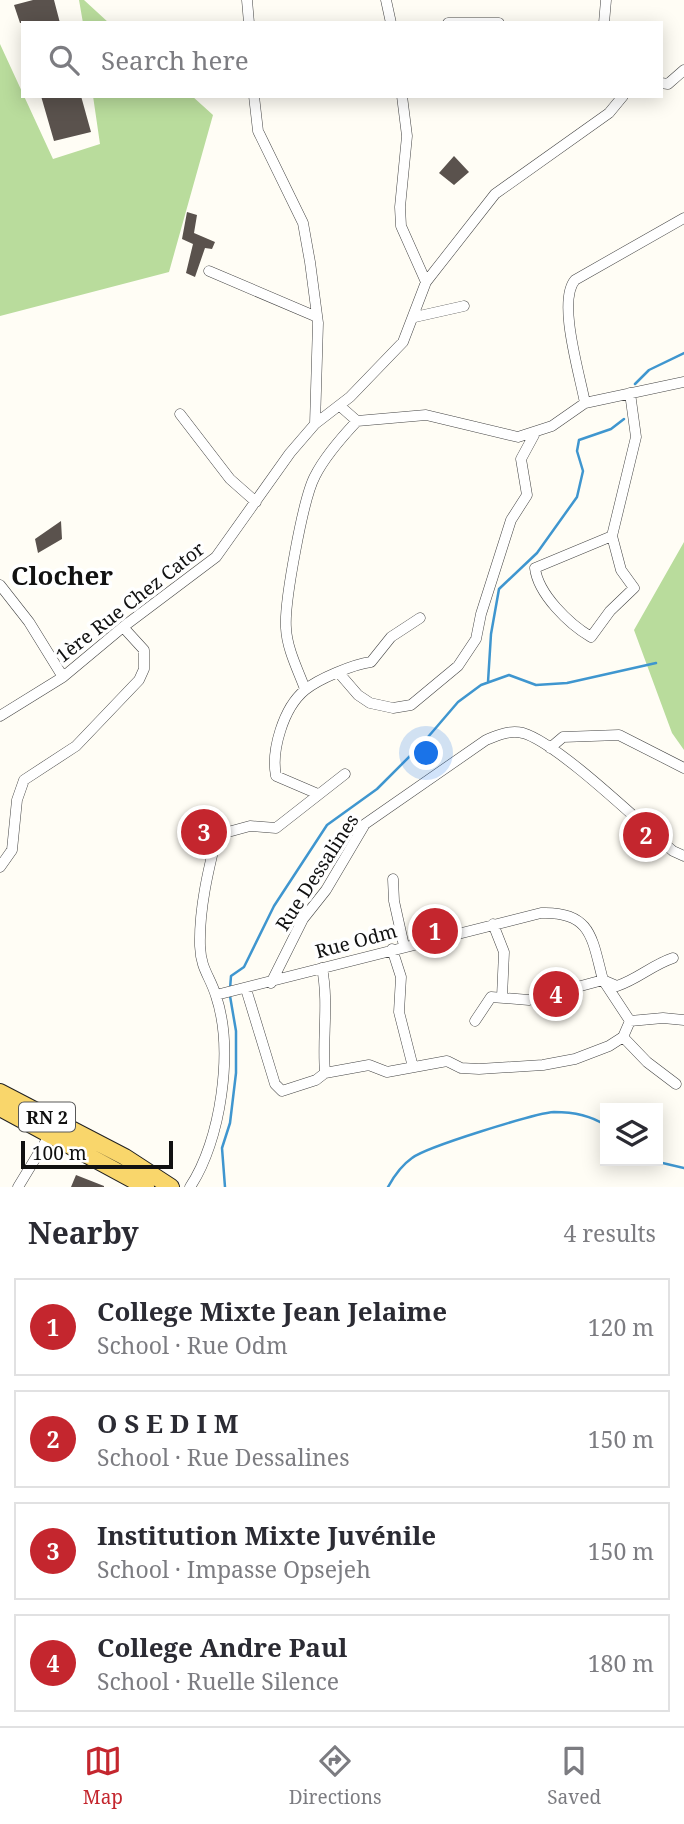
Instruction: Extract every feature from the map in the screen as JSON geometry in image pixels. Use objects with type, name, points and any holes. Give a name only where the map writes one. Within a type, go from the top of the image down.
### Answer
[{"type":"main road","name":"RN 2","points":[[0,1092],[146,1187]]},
{"type":"main road","name":"RN 2","points":[[0,1108],[125,1157],[171,1187]]},
{"type":"street","points":[[247,0],[249,21]]},
{"type":"street","points":[[386,0],[391,21]]},
{"type":"street","points":[[604,21],[606,0]]},
{"type":"street","points":[[663,83],[668,84],[684,70]]},
{"type":"street","points":[[254,98],[258,131],[303,223],[317,317],[315,424]]},
{"type":"street","points":[[402,98],[407,136],[400,207],[401,226],[426,282]]},
{"type":"street","name":"1ère Rue Chez Cator","points":[[0,716],[64,677],[123,627],[216,557],[315,424],[340,406],[403,342],[415,317],[426,282],[495,194],[609,113],[621,98]]},
{"type":"street","points":[[585,403],[566,304],[569,287],[575,279],[684,218]]},
{"type":"street","points":[[209,271],[317,317]]},
{"type":"street","points":[[415,317],[464,306]]},
{"type":"street","points":[[305,689],[286,629],[286,601],[306,500],[314,476],[339,440],[357,421],[426,415],[518,438],[534,435],[585,403],[684,383]]},
{"type":"street","points":[[612,536],[535,568],[536,581],[548,596],[580,630],[591,636],[610,611],[634,588],[621,570],[612,536],[636,437],[630,393]]},
{"type":"street","points":[[340,406],[357,421]]},
{"type":"street","points":[[180,414],[230,479],[256,502]]},
{"type":"street","points":[[339,673],[358,695],[370,703],[393,708],[411,705],[458,666],[476,639],[481,614],[511,520],[527,495],[521,459],[534,435]]},
{"type":"street","points":[[0,585],[29,622],[64,677]]},
{"type":"street","points":[[318,794],[276,776],[273,761],[292,705],[305,689],[358,664],[371,662],[391,637],[420,618]]},
{"type":"street","points":[[0,867],[12,850],[17,800],[24,780],[76,746],[139,680],[144,669],[145,650],[123,627]]},
{"type":"street","name":"Rue Dessalines","points":[[271,983],[303,919],[326,890],[365,824],[486,740],[505,732],[523,733],[550,748],[673,851],[684,856]]},
{"type":"street","points":[[550,748],[563,737],[620,734],[684,768]]},
{"type":"street","points":[[190,1187],[204,1166],[218,1127],[224,1043],[216,995],[203,972],[200,946],[202,907],[216,835],[250,826],[275,828],[345,774]]},
{"type":"street","points":[[393,878],[394,901],[404,946]]},
{"type":"street","name":"Rue Odm","points":[[216,995],[271,983],[493,923],[564,912],[590,933],[603,980],[630,1021]]},
{"type":"street","points":[[493,923],[504,952],[502,997]]},
{"type":"street","points":[[392,949],[401,977],[399,1012],[413,1067]]},
{"type":"street","points":[[475,1021],[491,998],[529,1000],[603,980],[617,986],[636,979],[655,964],[673,958]]},
{"type":"street","points":[[322,968],[327,994],[327,1015],[322,1042],[325,1073]]},
{"type":"street","points":[[246,989],[275,1084],[282,1091],[316,1080],[325,1073],[369,1065],[387,1072],[447,1061],[461,1068],[479,1069],[543,1065],[575,1059],[609,1046],[623,1037],[630,1021],[663,1018],[684,1020]]},
{"type":"street","points":[[623,1037],[647,1062],[676,1084]]},
{"type":"street","points":[[18,1187],[54,1128]]},
{"type":"green space","points":[[79,0],[84,0],[107,21],[83,21]]},
{"type":"green space","points":[[0,44],[21,90],[21,98],[25,98],[53,159],[100,144],[93,98],[194,98],[213,115],[169,272],[0,316]]},
{"type":"green space","points":[[684,542],[684,750],[672,733],[634,630]]},
{"type":"building","points":[[33,0],[54,0],[59,21],[20,23],[14,5]]},
{"type":"building","points":[[42,98],[82,98],[91,132],[54,141]]},
{"type":"building","points":[[454,156],[469,172],[454,185],[439,173]]},
{"type":"building","points":[[187,212],[197,215],[194,233],[215,242],[212,249],[205,248],[195,277],[186,273],[193,244],[182,239]]},
{"type":"building","points":[[61,521],[62,539],[38,553],[35,539]]},
{"type":"building","points":[[76,1175],[104,1186],[104,1187],[71,1187]]},
{"type":"waterway","points":[[635,384],[649,370],[684,353]]},
{"type":"waterway","points":[[488,682],[491,634],[499,589],[537,553],[577,497],[583,471],[577,451],[579,440],[611,429],[624,419]]},
{"type":"waterway","points":[[230,989],[231,976],[244,967],[274,906],[327,825],[377,789],[422,744],[458,702],[481,685],[509,675],[536,685],[567,683],[656,663]]},
{"type":"waterway","points":[[225,1187],[222,1148],[230,1123],[236,1073],[236,1031],[230,996]]},
{"type":"waterway","points":[[388,1187],[405,1164],[421,1153],[505,1124],[554,1112],[581,1115],[600,1122]]},
{"type":"waterway","points":[[663,1163],[684,1168]]},
{"type":"place","name":"Institution Mixte Juvénile","points":[[204,832]]},
{"type":"place","name":"O S E D I M","points":[[646,835]]},
{"type":"place","name":"College Mixte Jean Jelaime","points":[[435,931]]},
{"type":"place","name":"College Andre Paul","points":[[556,994]]},
{"type":"district","name":"Clocher","points":[[62,575]]}]
